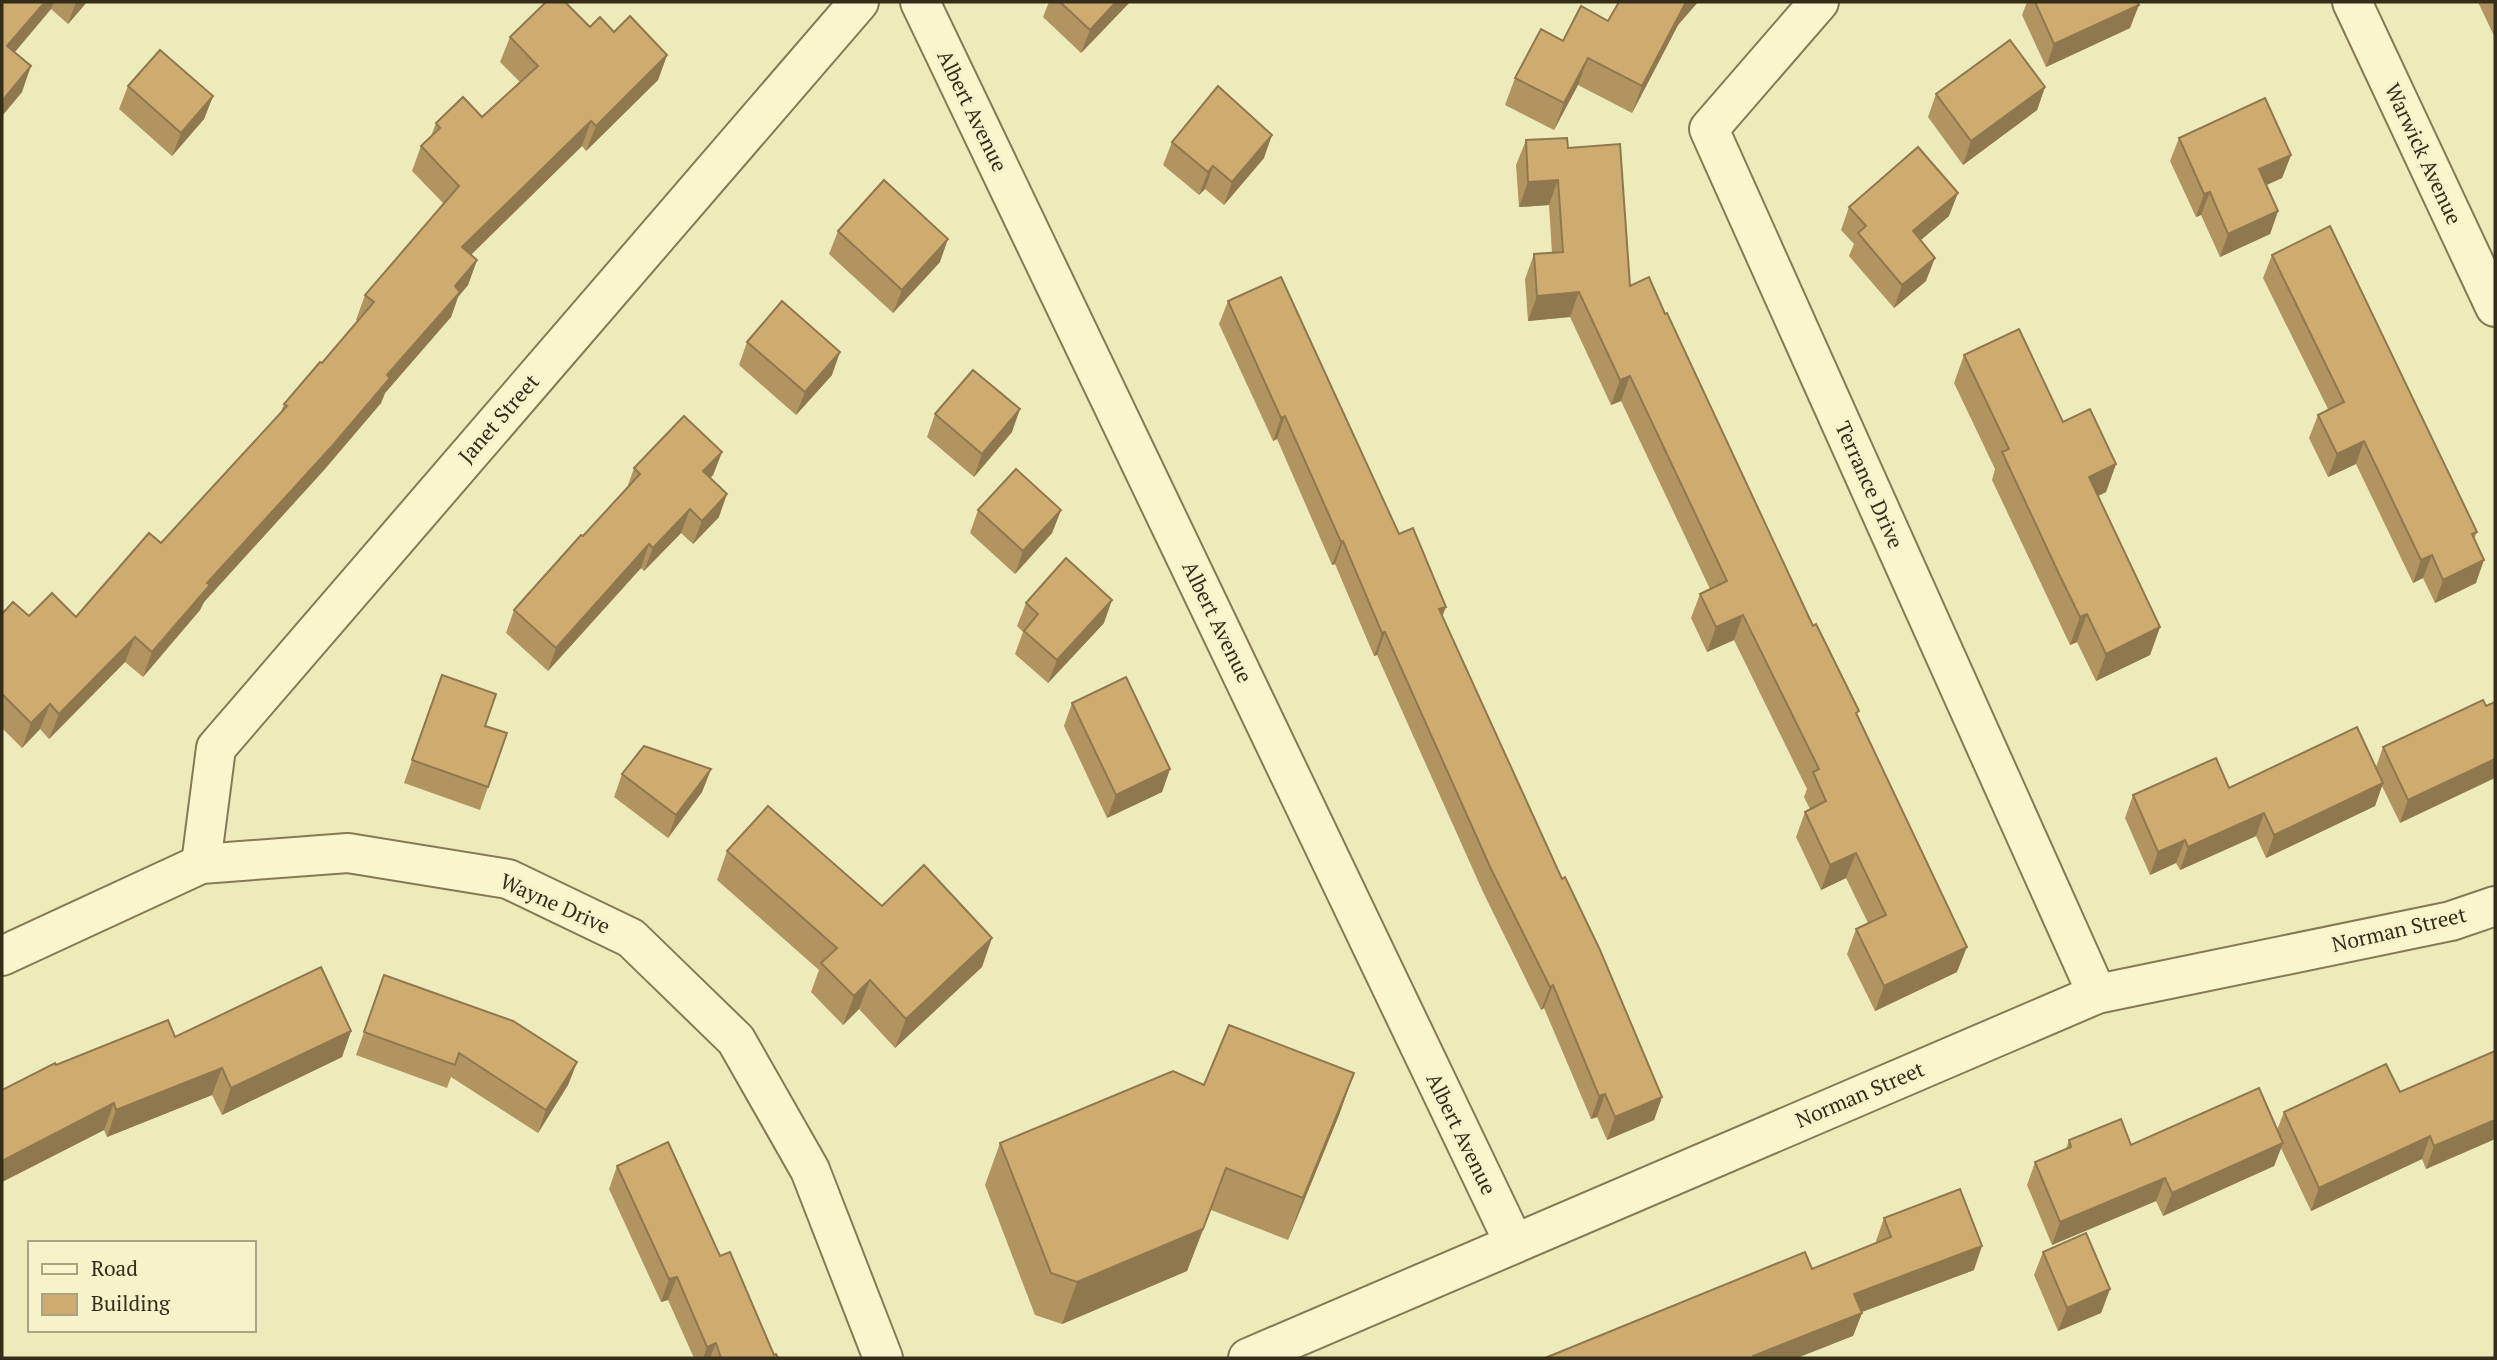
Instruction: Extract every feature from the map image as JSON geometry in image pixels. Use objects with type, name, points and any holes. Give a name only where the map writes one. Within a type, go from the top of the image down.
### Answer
[{"type":"street","name":"Janet Street","points":[[201,864],[216,748],[859,2]]},
{"type":"street","name":"Albert Avenue","points":[[920,2],[1514,1243]]},
{"type":"street","name":"Terrance Drive","points":[[1819,2],[1710,129],[2097,994]]},
{"type":"street","name":"Warwick Avenue","points":[[2352,2],[2495,307]]},
{"type":"street","name":"Wayne Drive","points":[[2,956],[201,864],[348,853],[508,879],[631,938],[736,1040],[810,1170],[883,1358]]},
{"type":"street","name":"Norman Street","points":[[1248,1358],[2097,994],[2451,921],[2495,906]]},
{"type":"building","points":[[2,2],[45,2],[7,46],[31,66],[2,101]]},
{"type":"building","points":[[546,2],[565,2],[590,27],[600,17],[614,32],[630,16],[667,55],[596,126],[591,121],[462,247],[477,260],[455,286],[460,292],[387,375],[390,378],[333,445],[207,583],[210,585],[152,652],[135,637],[59,714],[50,704],[31,723],[2,694],[2,614],[13,602],[29,616],[52,593],[76,617],[149,533],[161,543],[287,406],[284,404],[374,302],[365,295],[459,186],[421,146],[440,128],[436,123],[463,97],[482,117],[538,66],[510,37]]},
{"type":"building","points":[[1060,2],[1116,2],[1090,30]]},
{"type":"building","points":[[1619,2],[1686,2],[1642,86],[1588,58],[1564,103],[1515,78],[1541,29],[1563,41],[1581,6],[1608,21]]},
{"type":"building","points":[[2035,2],[2137,2],[2139,5],[2054,44]]},
{"type":"building","points":[[2010,40],[2045,87],[1971,141],[1936,94]]},
{"type":"building","points":[[160,50],[213,96],[181,133],[128,86]]},
{"type":"building","points":[[1218,86],[1272,135],[1232,182],[1213,166],[1208,172],[1172,142]]},
{"type":"building","points":[[2265,98],[2291,155],[2259,169],[2278,211],[2228,234],[2210,192],[2204,194],[2179,138]]},
{"type":"building","points":[[1567,138],[1568,148],[1620,144],[1630,286],[1649,277],[1813,626],[1816,624],[1859,711],[1856,713],[1967,947],[1884,986],[1856,929],[1886,915],[1856,853],[1830,865],[1805,812],[1826,801],[1813,772],[1819,769],[1743,615],[1716,627],[1700,594],[1727,581],[1630,376],[1620,380],[1579,292],[1537,296],[1534,254],[1563,252],[1558,180],[1528,182],[1526,140]]},
{"type":"building","points":[[1918,147],[1958,193],[1913,231],[1935,258],[1902,285],[1858,233],[1866,226],[1849,207]]},
{"type":"building","points":[[884,180],[948,239],[902,290],[838,231]]},
{"type":"building","points":[[2330,226],[2477,532],[2472,534],[2484,560],[2443,580],[2432,555],[2421,560],[2364,441],[2337,454],[2318,415],[2344,402],[2272,255]]},
{"type":"building","points":[[1281,277],[1399,534],[1413,528],[1446,607],[1439,609],[1562,879],[1565,877],[1600,950],[1662,1097],[1615,1117],[1605,1094],[1599,1096],[1553,985],[1550,987],[1491,869],[1285,416],[1281,418],[1228,301]]},
{"type":"building","points":[[782,301],[840,352],[805,392],[747,342]]},
{"type":"building","points":[[2019,329],[2063,422],[2090,409],[2116,464],[2089,477],[2160,627],[2106,654],[2087,614],[2080,617],[2059,574],[2002,452],[2009,449],[1964,355]]},
{"type":"building","points":[[973,370],[1020,409],[982,454],[935,414]]},
{"type":"building","points":[[684,416],[722,452],[703,471],[727,494],[702,521],[690,509],[653,548],[649,544],[556,648],[514,610],[640,474],[634,468]]},
{"type":"building","points":[[1016,469],[1061,510],[1023,551],[978,510]]},
{"type":"building","points":[[1066,558],[1112,600],[1057,660],[1024,631],[1038,614],[1026,603]]},
{"type":"building","points":[[442,675],[496,694],[485,726],[507,733],[488,787],[412,760]]},
{"type":"building","points":[[1126,677],[1170,769],[1116,795],[1072,703]]},
{"type":"building","points":[[2483,700],[2486,706],[2495,702],[2495,759],[2408,800],[2383,747]]},
{"type":"building","points":[[2357,727],[2383,783],[2274,835],[2264,813],[2188,847],[2185,840],[2158,852],[2133,795],[2216,758],[2229,788]]},
{"type":"building","points":[[644,746],[711,769],[676,815],[622,774]]},
{"type":"building","points":[[768,806],[882,906],[924,865],[992,938],[906,1019],[870,980],[854,996],[821,963],[837,948],[727,851]]},
{"type":"building","points":[[321,967],[351,1031],[231,1088],[222,1068],[116,1110],[114,1103],[2,1161],[2,1090],[55,1063],[56,1065],[168,1020],[175,1037]]},
{"type":"building","points":[[384,975],[513,1021],[577,1062],[546,1110],[459,1053],[455,1065],[364,1032]]},
{"type":"building","points":[[1229,1025],[1354,1073],[1303,1198],[1226,1168],[1203,1229],[1077,1282],[1051,1273],[1000,1143],[1173,1071],[1204,1085]]},
{"type":"building","points":[[2495,1051],[2495,1120],[2434,1146],[2430,1136],[2319,1188],[2284,1112],[2386,1064],[2400,1092]]},
{"type":"building","points":[[2259,1088],[2283,1143],[2172,1193],[2165,1178],[2060,1222],[2035,1162],[2071,1147],[2069,1140],[2121,1119],[2131,1145]]},
{"type":"building","points":[[668,1142],[720,1256],[730,1252],[774,1355],[778,1358],[721,1358],[716,1343],[707,1347],[677,1277],[669,1279],[617,1166]]},
{"type":"building","points":[[1960,1189],[1982,1246],[1854,1294],[1862,1313],[1753,1356],[1754,1358],[1545,1358],[1805,1252],[1812,1269],[1891,1237],[1884,1218]]},
{"type":"building","points":[[2086,1233],[2110,1289],[2067,1308],[2043,1252]]}]
